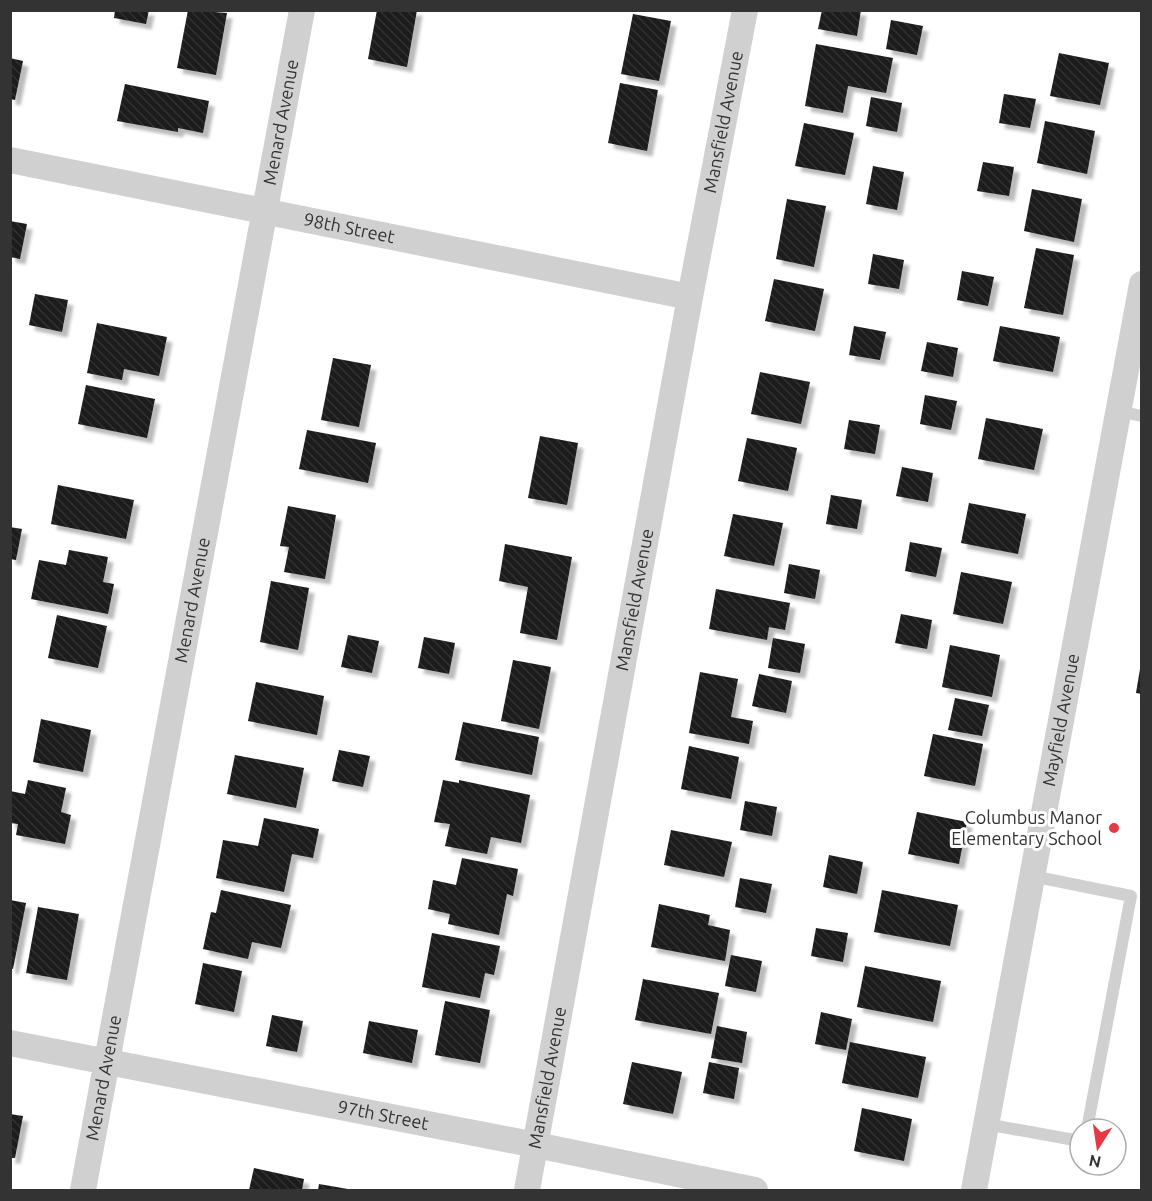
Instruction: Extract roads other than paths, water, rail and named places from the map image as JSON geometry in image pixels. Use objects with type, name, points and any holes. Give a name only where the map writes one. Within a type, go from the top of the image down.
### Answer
[{"type":"street","name":"Menard Avenue","points":[[83,1191],[302,10]]},
{"type":"street","name":"Mansfield Avenue","points":[[527,1191],[690,297],[745,10]]},
{"type":"street","name":"98th Street","points":[[10,160],[690,297]]},
{"type":"street","name":"Mayfield Avenue","points":[[974,1191],[1032,876],[1130,413],[1142,284]]},
{"type":"street","name":"97th Street","points":[[10,1043],[107,1064],[536,1145],[755,1191]]},
{"type":"lane","points":[[1032,876],[1131,896],[1089,1117]]},
{"type":"lane","points":[[986,1124],[1068,1139]]},
{"type":"place","name":"Columbus Manor Elementary School","points":[[1114,828]]}]
